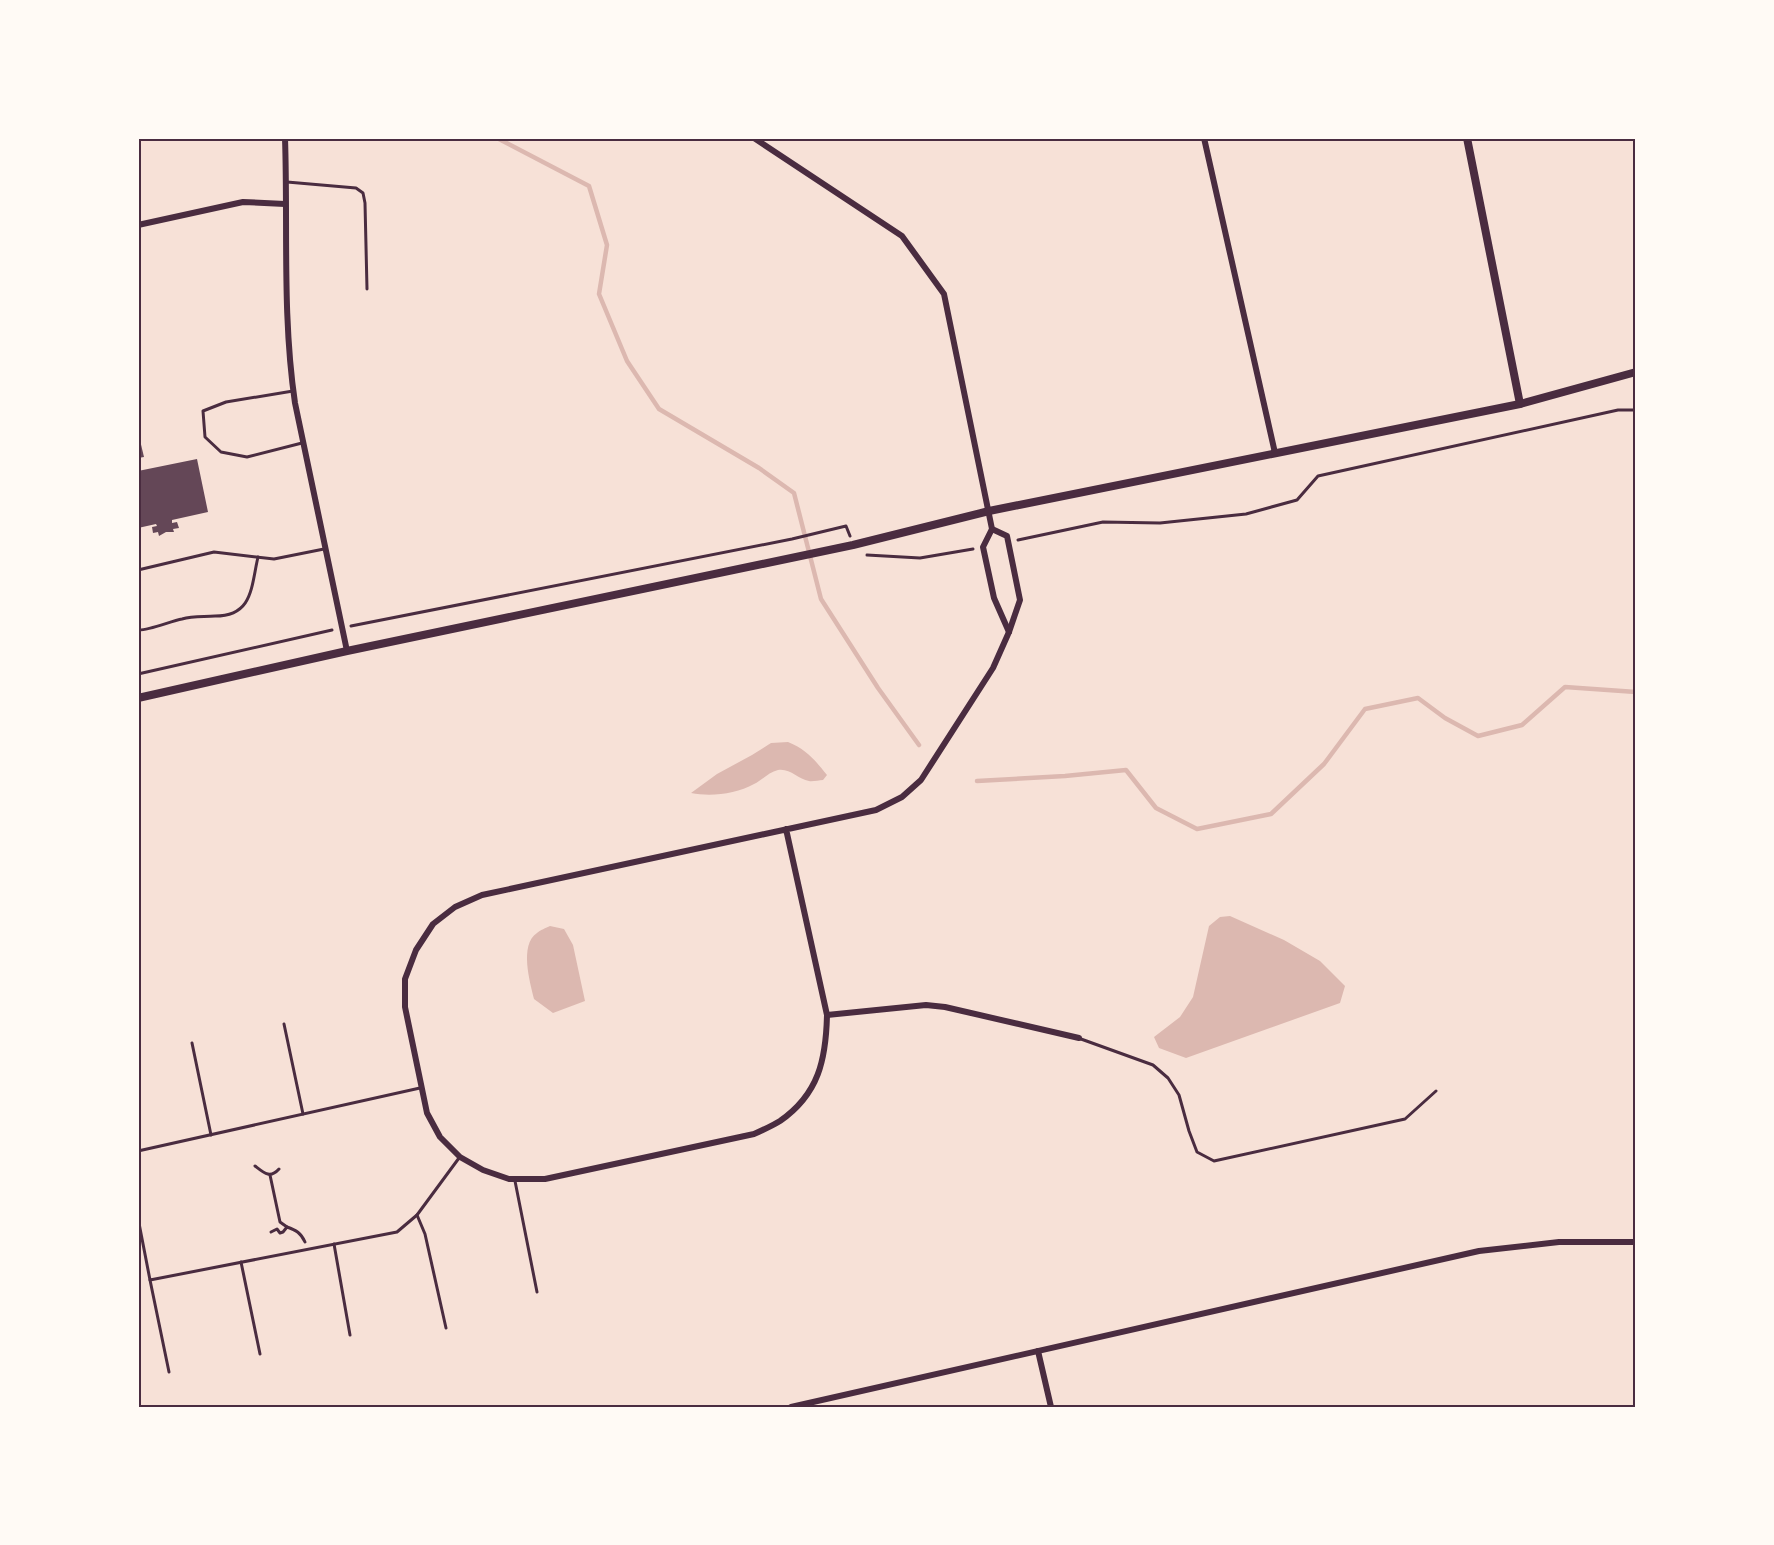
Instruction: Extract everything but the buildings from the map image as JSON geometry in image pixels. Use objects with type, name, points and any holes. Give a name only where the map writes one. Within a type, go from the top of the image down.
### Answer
[{"type":"street","points":[[285,138],[288,344],[293,392],[346,651]]},
{"type":"street","points":[[754,138],[903,236],[944,294],[992,529],[983,547],[994,598],[1009,632]]},
{"type":"street","points":[[1204,138],[1275,453]]},
{"type":"street","points":[[1467,138],[1520,404]]},
{"type":"street","points":[[138,225],[243,202],[285,204]]},
{"type":"street","points":[[138,698],[346,651],[853,545],[989,511],[1520,404],[1636,372]]},
{"type":"street","points":[[786,830],[827,1015],[826,1045],[819,1075],[802,1101],[780,1121],[754,1134],[545,1179],[509,1179],[483,1170],[460,1156],[440,1137],[427,1113],[405,1007],[405,979],[416,950],[433,924],[455,907],[482,895],[876,810],[902,797],[921,780],[993,668],[1020,600],[1007,536],[992,529]]},
{"type":"street","points":[[827,1015],[926,1005],[945,1007],[1079,1038]]},
{"type":"street","points":[[791,1407],[805,1406],[1479,1251],[1505,1246],[1559,1242],[1636,1242]]},
{"type":"street","points":[[1038,1351],[1051,1407]]},
{"type":"lane","points":[[285,182],[356,188],[363,193],[367,289]]},
{"type":"lane","points":[[293,392],[226,402],[203,411],[205,437],[221,452],[247,457],[303,442]]},
{"type":"lane","points":[[138,570],[214,552],[274,559],[325,548]]},
{"type":"lane","points":[[138,630],[142,631],[186,618],[231,615],[243,609],[249,598],[258,557]]},
{"type":"lane","points":[[284,1024],[303,1114]]},
{"type":"lane","points":[[1079,1038],[1153,1065],[1168,1078],[1179,1095],[1197,1152],[1214,1161],[1405,1119],[1436,1090]]},
{"type":"lane","points":[[192,1043],[211,1135]]},
{"type":"lane","points":[[138,1151],[421,1087]]},
{"type":"lane","points":[[150,1280],[397,1232],[417,1215],[460,1156]]},
{"type":"lane","points":[[515,1179],[537,1292]]},
{"type":"lane","points":[[417,1215],[425,1234],[446,1328]]},
{"type":"lane","points":[[138,1218],[169,1372]]},
{"type":"lane","points":[[334,1244],[350,1335]]},
{"type":"lane","points":[[241,1262],[260,1354]]},
{"type":"path","points":[[1008,542],[1103,522],[1160,523],[1246,514],[1297,500],[1318,476],[1618,410],[1636,410]]},
{"type":"path","points":[[138,674],[342,628],[846,526],[853,545],[863,555],[920,558],[983,547]]},
{"type":"path","points":[[255,1166],[264,1174],[270,1175],[279,1169]]},
{"type":"path","points":[[270,1175],[281,1224]]},
{"type":"path","points":[[281,1224],[302,1235],[308,1249]]},
{"type":"path","points":[[271,1232],[281,1224]]},
{"type":"path","points":[[277,1229],[280,1233],[287,1227]]},
{"type":"shaded area","points":[[788,742],[800,748],[814,760],[827,775],[823,780],[809,781],[778,770],[747,787],[731,792],[715,795],[691,793],[717,774],[771,743]]},
{"type":"shaded area","points":[[1230,916],[1284,940],[1320,961],[1345,986],[1340,1003],[1186,1058],[1159,1048],[1154,1037],[1180,1017],[1193,997],[1209,926],[1220,917]]},
{"type":"shaded area","points":[[550,926],[564,929],[573,945],[585,1001],[553,1013],[534,999],[527,964],[528,946],[532,939],[538,932]]},
{"type":"waterway","points":[[497,138],[589,186],[607,245],[599,294],[627,361],[659,409],[759,468],[794,493],[821,599],[878,688],[919,745]]},
{"type":"waterway","points":[[977,781],[1126,770],[1156,808],[1197,829],[1271,814],[1324,764],[1365,709],[1418,698],[1445,718],[1478,736],[1522,725],[1565,687],[1636,692]]}]
